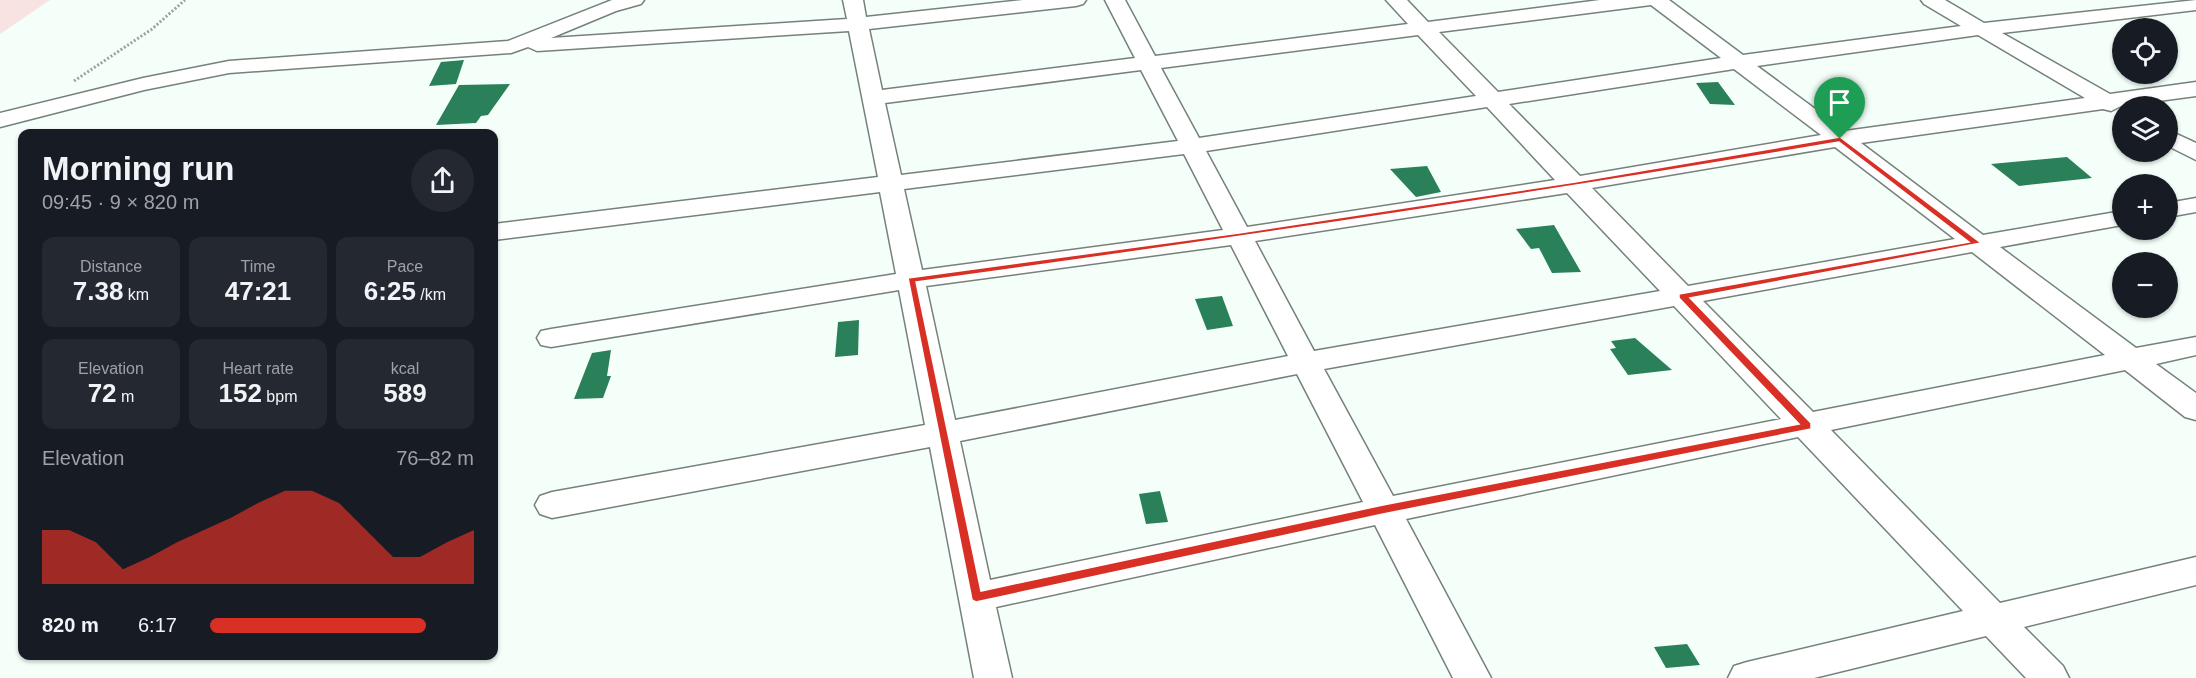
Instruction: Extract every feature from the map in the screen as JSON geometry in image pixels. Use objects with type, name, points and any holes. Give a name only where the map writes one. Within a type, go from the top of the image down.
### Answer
[{"type":"street","points":[[511,47],[609,7],[634,0]]},
{"type":"street","points":[[0,120],[143,84],[229,67],[511,47],[856,12],[1076,0]]},
{"type":"street","points":[[1115,0],[1472,678]]},
{"type":"street","points":[[1396,0],[2050,678]]},
{"type":"street","points":[[873,98],[1646,0]]},
{"type":"street","points":[[1657,0],[2196,409]]},
{"type":"street","points":[[1932,0],[2112,105]]},
{"type":"street","points":[[498,232],[1192,146],[1738,62],[2193,3]]},
{"type":"street","points":[[856,12],[993,678]]},
{"type":"street","points":[[2162,96],[2196,89]]},
{"type":"street","points":[[551,338],[911,280],[1239,236],[1575,184],[1840,139],[2112,106]]},
{"type":"street","points":[[2178,142],[2196,153]]},
{"type":"street","points":[[2178,208],[2196,205]]},
{"type":"street","points":[[552,505],[943,433],[1306,362],[2112,220]]},
{"type":"street","points":[[976,597],[1383,509],[1808,426],[2196,346]]},
{"type":"street","points":[[1747,678],[2196,572]]},
{"type":"path","points":[[72,82],[152,29],[185,0]]},
{"type":"shaded area","points":[[0,0],[50,0],[0,34]]},
{"type":"building","points":[[464,60],[456,84],[429,86],[441,62]]},
{"type":"building","points":[[1718,82],[1735,105],[1710,104],[1696,83]]},
{"type":"building","points":[[510,84],[488,115],[481,116],[476,123],[436,125],[459,85]]},
{"type":"building","points":[[2067,157],[2092,178],[2019,186],[1991,164]]},
{"type":"building","points":[[1427,166],[1441,192],[1416,197],[1390,169]]},
{"type":"building","points":[[1554,225],[1581,272],[1552,273],[1539,248],[1531,249],[1516,229]]},
{"type":"building","points":[[1222,296],[1233,326],[1207,330],[1195,299]]},
{"type":"building","points":[[859,320],[858,355],[835,357],[838,322]]},
{"type":"building","points":[[1635,338],[1672,370],[1628,375],[1610,349],[1616,348],[1611,341]]},
{"type":"building","points":[[611,350],[607,376],[611,376],[603,398],[574,399],[592,353]]},
{"type":"building","points":[[1160,491],[1168,522],[1146,524],[1139,494]]},
{"type":"building","points":[[1687,644],[1700,665],[1666,668],[1654,647]]},
{"type":"route","points":[[1840,139],[1977,243],[1683,296],[1808,426],[1383,509],[976,597],[911,280],[1239,236],[1575,184],[1840,139]]}]
